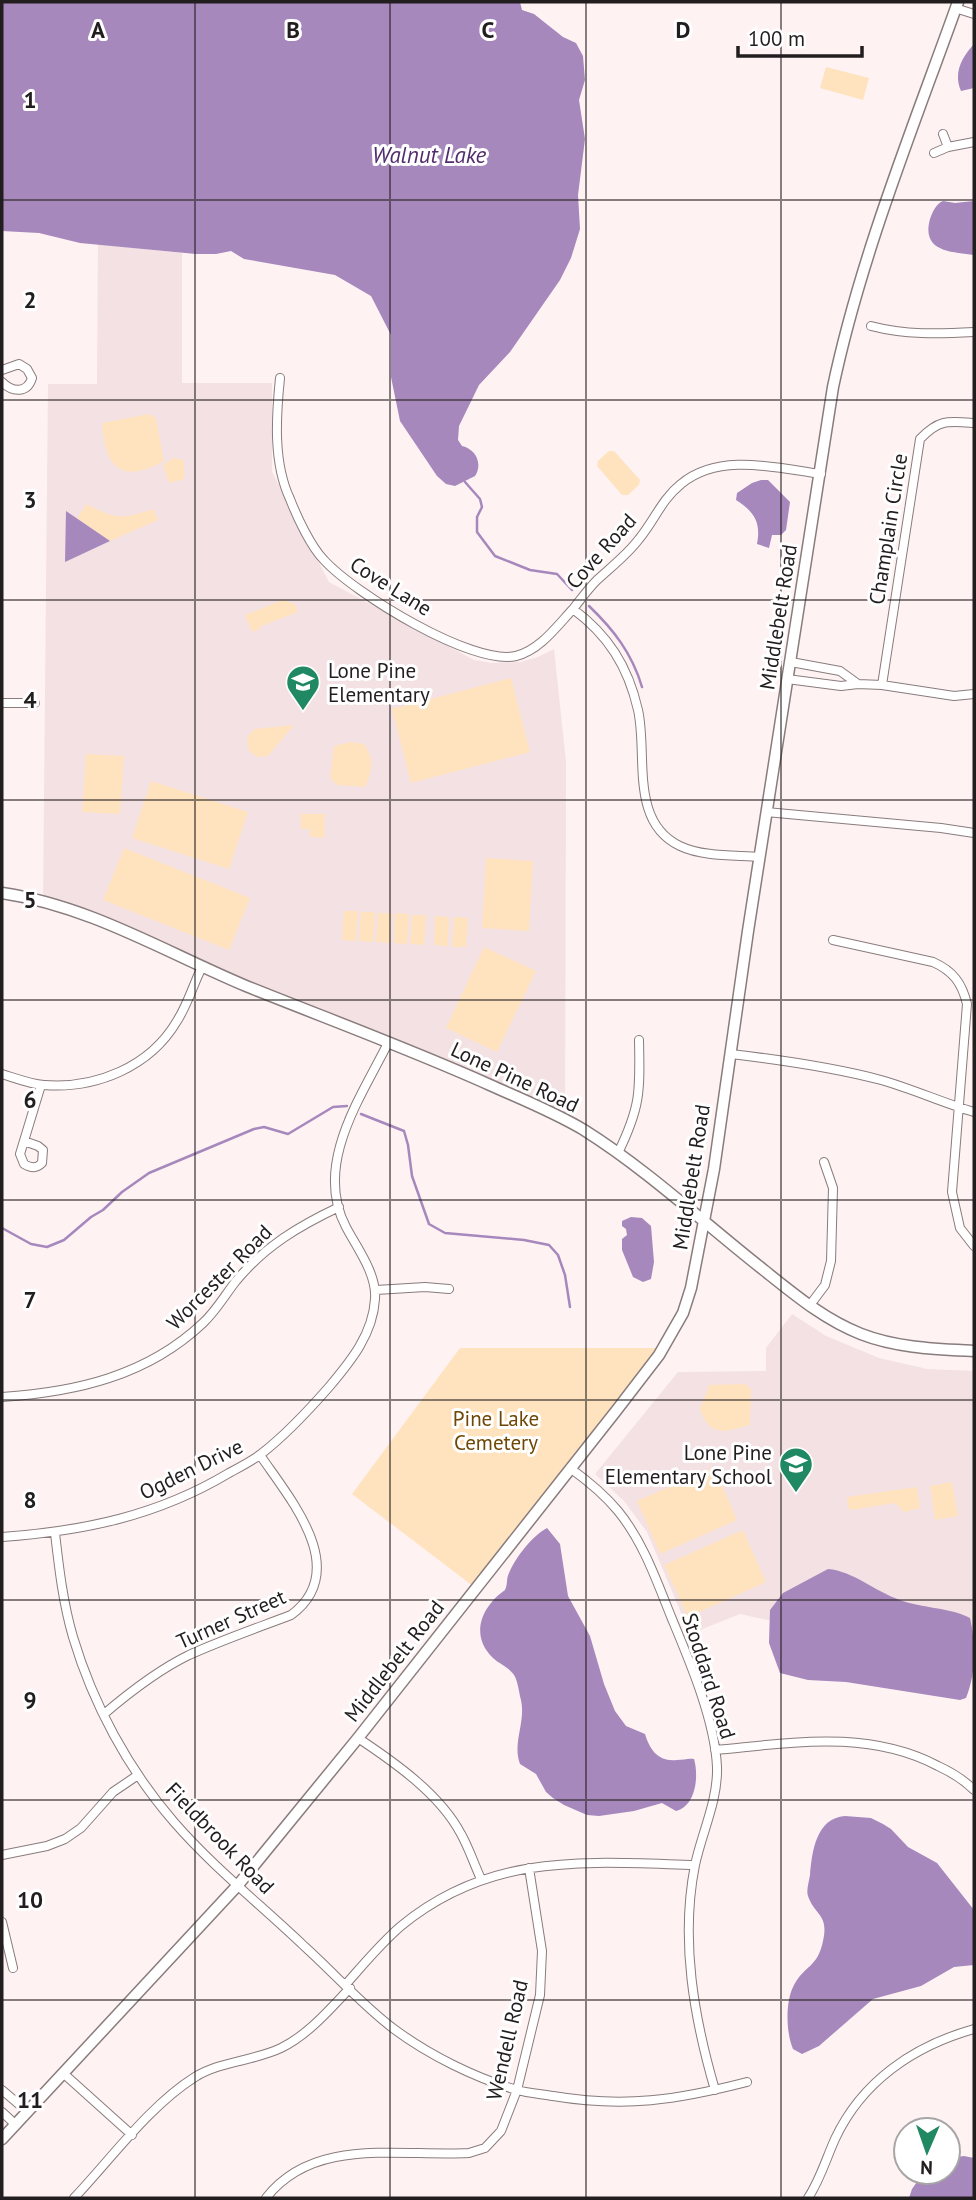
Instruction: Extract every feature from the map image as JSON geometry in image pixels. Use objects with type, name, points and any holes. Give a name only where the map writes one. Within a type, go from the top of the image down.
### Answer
[{"type":"street","points":[[956,5],[974,14]]},
{"type":"street","name":"Middlebelt Road","points":[[2,2139],[238,1885],[358,1738],[570,1468],[670,1338],[683,1312],[691,1289],[705,1223],[832,390],[846,329],[956,5]]},
{"type":"street","points":[[943,134],[947,147]]},
{"type":"street","points":[[934,153],[947,147],[974,142]]},
{"type":"street","points":[[871,326],[889,331],[919,333],[974,331]]},
{"type":"street","points":[[2,370],[19,364],[27,369],[32,378],[26,387],[19,390],[12,390],[2,382]]},
{"type":"street","name":"Cove Lane","points":[[280,378],[280,472],[289,499],[321,558],[337,574],[367,596],[418,625],[466,648],[492,656],[516,656],[530,651],[573,609]]},
{"type":"street","name":"Champlain Circle","points":[[883,685],[920,439],[931,427],[941,422],[974,423]]},
{"type":"street","name":"Cove Road","points":[[760,857],[710,853],[681,847],[660,831],[651,817],[645,798],[642,732],[637,706],[622,666],[608,640],[590,621],[573,609],[594,583],[640,538],[663,502],[682,482],[724,466],[762,465],[821,474]]},
{"type":"street","points":[[791,662],[840,671],[858,684]]},
{"type":"street","points":[[788,679],[841,686],[883,685],[954,696],[974,694]]},
{"type":"street","points":[[2,703],[35,703]]},
{"type":"street","points":[[766,812],[974,833]]},
{"type":"street","name":"Lone Pine Road","points":[[2,893],[80,911],[202,967],[552,1113],[618,1153],[667,1189],[705,1223],[810,1306],[852,1329],[887,1342],[913,1347],[974,1351]]},
{"type":"street","points":[[833,940],[917,957],[945,967],[960,984],[967,1004],[952,1192],[960,1228],[974,1246]]},
{"type":"street","points":[[2,1074],[41,1085],[69,1085],[96,1081],[131,1067],[168,1035],[178,1021],[202,967]]},
{"type":"street","points":[[618,1153],[634,1121],[640,1092],[639,1040]]},
{"type":"street","points":[[388,1043],[353,1114],[336,1157],[336,1197],[344,1223],[364,1260],[376,1290],[425,1287],[449,1289]]},
{"type":"street","points":[[731,1054],[847,1071],[919,1092],[974,1112]]},
{"type":"street","points":[[24,1141],[41,1085]]},
{"type":"street","points":[[810,1306],[825,1285],[831,1261],[833,1188],[824,1161]]},
{"type":"street","name":"Worcester Road","points":[[2,1397],[44,1395],[100,1383],[139,1367],[174,1346],[204,1322],[237,1279],[267,1249],[298,1226],[339,1207]]},
{"type":"street","name":"Ogden Drive","points":[[2,1537],[55,1533],[129,1518],[164,1506],[211,1484],[260,1455],[303,1417],[341,1373],[368,1334],[376,1290]]},
{"type":"street","name":"Turner Street","points":[[104,1714],[132,1690],[165,1669],[190,1655],[291,1615],[303,1606],[311,1595],[316,1578],[315,1546],[301,1516],[260,1455]]},
{"type":"street","name":"Stoddard Road","points":[[570,1468],[594,1486],[618,1511],[644,1551],[695,1676],[715,1750],[717,1782],[695,1865],[690,1909],[690,1959],[701,2038],[716,2090]]},
{"type":"street","name":"Fieldbrook Road","points":[[55,1533],[62,1591],[73,1637],[104,1714],[138,1775],[174,1822],[393,2028],[430,2052],[517,2090],[581,2100],[649,2102],[747,2082]]},
{"type":"street","points":[[358,1738],[429,1793],[460,1832],[481,1879]]},
{"type":"street","points":[[715,1750],[832,1741],[886,1745],[928,1760],[973,1787]]},
{"type":"street","points":[[2,1855],[47,1846],[65,1839],[81,1828],[113,1792],[138,1775]]},
{"type":"street","points":[[74,2198],[158,2108],[192,2079],[282,2048],[325,2015],[399,1927],[442,1896],[481,1879],[529,1868],[586,1862],[695,1865]]},
{"type":"street","name":"Wendell Road","points":[[265,2198],[294,2171],[321,2159],[358,2154],[469,2153],[485,2148],[501,2131],[517,2090],[540,1995],[542,1951],[529,1868]]},
{"type":"street","points":[[2,1922],[13,1968]]},
{"type":"street","points":[[808,2198],[844,2122],[865,2091],[895,2066],[929,2044],[974,2029]]},
{"type":"street","points":[[63,2073],[132,2135]]},
{"type":"street","points":[[2,2090],[28,2112]]},
{"type":"street","points":[[2,2112],[16,2125]]},
{"type":"shaded area","name":"Lone Pine Elementary","points":[[98,244],[182,253],[182,383],[272,383],[272,472],[329,582],[474,660],[491,663],[521,662],[554,649],[566,762],[565,1122],[239,979],[43,902],[48,384],[97,384]]},
{"type":"shaded area","name":"Lone Pine Elementary School","points":[[792,1314],[826,1336],[879,1358],[927,1369],[974,1371],[974,1665],[740,1614],[690,1634],[647,1532],[624,1501],[595,1474],[678,1372],[766,1371],[766,1348]]},
{"type":"green space","points":[[826,67],[869,78],[863,100],[820,88]]},
{"type":"green space","points":[[149,414],[156,418],[164,461],[137,471],[118,468],[107,452],[102,423]]},
{"type":"green space","points":[[609,451],[614,451],[640,480],[639,485],[628,495],[622,495],[597,466],[598,461]]},
{"type":"green space","points":[[173,458],[184,460],[184,479],[169,483],[163,465]]},
{"type":"green space","points":[[87,504],[105,513],[120,516],[153,509],[158,520],[110,541],[77,518]]},
{"type":"green space","points":[[283,600],[295,604],[298,612],[252,632],[245,615]]},
{"type":"green space","points":[[511,678],[530,752],[411,783],[392,709]]},
{"type":"green space","points":[[294,725],[268,756],[257,757],[249,751],[247,738],[254,729]]},
{"type":"green space","points":[[351,742],[364,744],[370,755],[371,771],[365,787],[337,785],[330,778],[334,746]]},
{"type":"green space","points":[[86,754],[124,756],[120,814],[82,812]]},
{"type":"green space","points":[[151,781],[248,812],[229,869],[132,838]]},
{"type":"green space","points":[[301,814],[325,814],[324,838],[310,837],[310,829],[301,829]]},
{"type":"green space","points":[[124,848],[250,898],[229,950],[103,900]]},
{"type":"green space","points":[[486,858],[533,861],[529,931],[482,928]]},
{"type":"green space","points":[[344,911],[358,911],[356,941],[342,940]]},
{"type":"green space","points":[[361,912],[375,912],[373,942],[359,941]]},
{"type":"green space","points":[[378,913],[392,913],[390,943],[376,942]]},
{"type":"green space","points":[[395,913],[409,914],[407,944],[394,943]]},
{"type":"green space","points":[[412,915],[426,915],[424,945],[410,944]]},
{"type":"green space","points":[[435,916],[449,917],[448,946],[434,945]]},
{"type":"green space","points":[[454,917],[468,918],[466,947],[452,947]]},
{"type":"green space","points":[[484,947],[536,971],[497,1052],[446,1028]]},
{"type":"green space","name":"Pine Lake Cemetery","points":[[460,1348],[657,1348],[473,1586],[352,1494]]},
{"type":"green space","points":[[745,1384],[751,1389],[750,1425],[726,1430],[714,1429],[704,1419],[700,1409],[709,1385]]},
{"type":"green space","points":[[714,1467],[737,1520],[660,1554],[637,1501]]},
{"type":"green space","points":[[952,1482],[958,1516],[935,1520],[930,1486]]},
{"type":"green space","points":[[917,1487],[920,1508],[904,1512],[895,1503],[851,1510],[848,1507],[847,1497]]},
{"type":"green space","points":[[743,1530],[766,1582],[688,1617],[664,1565]]},
{"type":"water","name":"Walnut Lake","points":[[2,2],[520,2],[522,10],[534,14],[563,37],[576,43],[583,56],[585,80],[579,100],[585,139],[578,195],[580,229],[571,258],[560,280],[510,352],[479,385],[459,426],[458,440],[477,458],[475,476],[455,486],[446,484],[437,476],[400,421],[391,377],[391,335],[371,296],[335,275],[244,259],[231,251],[196,254],[80,243],[39,233],[2,231]]},
{"type":"water","points":[[974,44],[974,88],[961,91],[958,72]]},
{"type":"water","points":[[943,201],[974,201],[974,255],[940,248],[930,238],[930,219]]},
{"type":"water","points":[[761,480],[768,480],[790,502],[786,530],[781,535],[772,535],[769,548],[757,544],[758,530],[755,519],[748,509],[736,500],[737,493]]},
{"type":"water","points":[[66,511],[110,541],[65,562]]},
{"type":"water","points":[[631,1217],[642,1218],[651,1226],[654,1262],[651,1279],[643,1282],[633,1277],[622,1250],[622,1239],[627,1235],[622,1221]]},
{"type":"water","points":[[547,1528],[560,1544],[568,1596],[590,1636],[615,1711],[626,1726],[645,1734],[652,1750],[660,1757],[670,1760],[694,1759],[696,1782],[692,1797],[683,1808],[676,1811],[662,1803],[634,1811],[587,1815],[553,1798],[546,1792],[536,1774],[520,1764],[517,1748],[522,1708],[516,1680],[512,1672],[493,1658],[486,1649],[480,1631],[481,1621],[490,1604],[505,1590],[508,1575],[516,1560],[530,1542]]},
{"type":"water","points":[[828,1569],[846,1574],[900,1600],[970,1618],[974,1658],[972,1679],[966,1698],[960,1700],[846,1682],[808,1680],[780,1673],[769,1643],[770,1610],[783,1593]]},
{"type":"water","points":[[835,1818],[871,1818],[883,1824],[908,1847],[937,1863],[974,1910],[974,1965],[954,1967],[921,1986],[873,1999],[819,2046],[802,2054],[793,2049],[788,2026],[788,2008],[794,1985],[818,1956],[823,1941],[823,1920],[807,1894],[812,1856],[822,1829]]},
{"type":"water","points":[[962,2156],[974,2158],[974,2198],[909,2198],[914,2186],[962,2186]]},
{"type":"waterway","points":[[465,482],[480,499],[482,507],[477,517],[477,532],[495,556],[530,570],[557,574],[572,590]]},
{"type":"waterway","points":[[589,606],[621,642],[642,687]]},
{"type":"waterway","points":[[2,1228],[31,1244],[47,1247],[64,1240],[149,1173],[254,1129],[264,1127],[288,1134],[333,1107],[347,1106]]},
{"type":"waterway","points":[[361,1114],[404,1131],[412,1176],[429,1224],[445,1233],[524,1240],[549,1245],[558,1255],[565,1275],[570,1307]]},
{"type":"place","name":"Lone Pine Elementary","points":[[303,712]]},
{"type":"place","name":"Lone Pine Elementary School","points":[[796,1494]]}]
